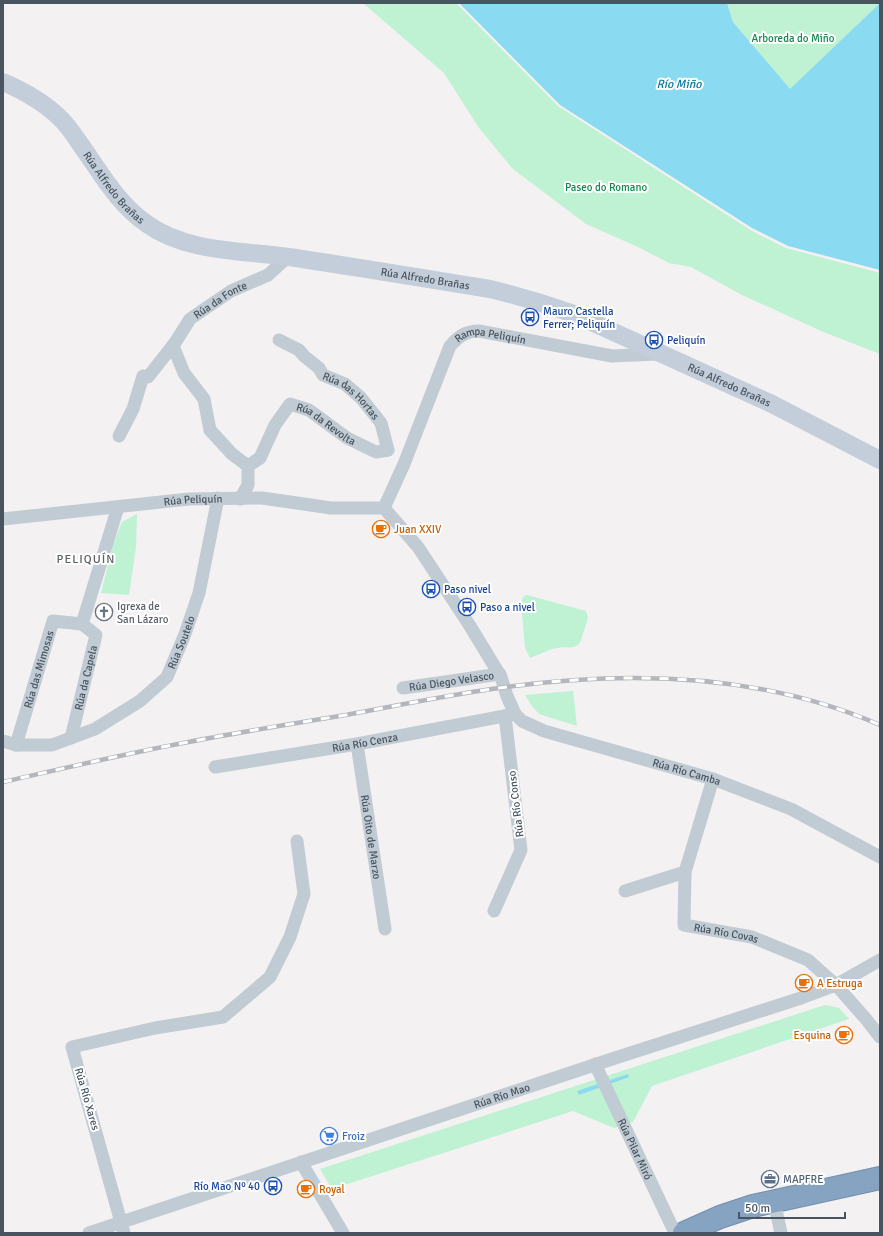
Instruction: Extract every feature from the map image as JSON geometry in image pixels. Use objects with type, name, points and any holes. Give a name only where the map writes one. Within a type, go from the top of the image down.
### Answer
[{"type":"highway","points":[[684,1233],[720,1217],[748,1208],[880,1178]]},
{"type":"street","name":"Rúa Alfredo Brañas","points":[[3,82],[33,97],[62,120],[71,130],[117,197],[130,211],[156,230],[175,240],[188,244],[288,257],[460,284],[517,295],[548,304],[574,314],[772,404],[880,460]]},
{"type":"street","name":"Rúa da Fonte","points":[[119,436],[133,409],[143,376],[148,376],[174,344],[190,319],[231,291],[268,275],[288,257]]},
{"type":"street","name":"Rampa Peliquín","points":[[384,508],[404,464],[450,346],[462,334],[471,331],[479,331],[612,356],[660,354]]},
{"type":"street","name":"Rúa das Hortas","points":[[279,340],[299,350],[319,368],[323,375],[345,384],[361,398],[381,423],[388,450]]},
{"type":"street","points":[[174,344],[173,346],[184,373],[204,399],[210,430],[232,454],[248,466],[248,485],[240,498]]},
{"type":"street","name":"Rúa da Revolta","points":[[248,466],[260,458],[275,424],[290,404],[309,410],[347,438],[376,452],[388,450]]},
{"type":"street","points":[[388,450],[404,464]]},
{"type":"street","name":"Rúa Peliquín","points":[[3,520],[188,499],[218,498],[262,498],[331,508],[384,508]]},
{"type":"street","name":"Rúa Soutelo","points":[[3,741],[16,745],[52,745],[71,738],[94,729],[140,701],[167,677],[185,634],[199,593],[218,498]]},
{"type":"street","points":[[82,624],[118,507]]},
{"type":"street","points":[[384,508],[418,547],[500,674],[505,687],[510,715]]},
{"type":"street","name":"Rúa das Mimosas","points":[[16,745],[53,621],[82,624]]},
{"type":"street","name":"Rúa da Capela","points":[[71,738],[96,635],[82,624]]},
{"type":"street","name":"Rúa Diego Velasco","points":[[403,688],[500,674]]},
{"type":"street","name":"Rúa Río Cenza","points":[[215,767],[357,744],[510,715]]},
{"type":"street","name":"Rúa Río Camba","points":[[510,715],[544,731],[714,779],[791,809],[880,857]]},
{"type":"street","name":"Rúa Río Conso","points":[[494,912],[521,850],[510,715]]},
{"type":"street","name":"Rúa Oito de Marzo","points":[[357,744],[385,929]]},
{"type":"street","name":"Rúa Río Covas","points":[[714,779],[685,872],[684,925],[752,937],[808,960],[836,986],[880,1037]]},
{"type":"street","name":"Rúa Río Xares","points":[[122,1228],[72,1047],[155,1028],[223,1017],[270,977],[290,937],[304,894],[297,841]]},
{"type":"street","points":[[625,891],[685,872]]},
{"type":"street","name":"Rúa Río Mao","points":[[89,1233],[122,1228],[301,1162],[595,1064],[836,986],[880,960]]},
{"type":"street","name":"Rúa Pilar Miró","points":[[595,1064],[675,1233]]},
{"type":"street","points":[[301,1162],[343,1233]]},
{"type":"street","points":[[774,1201],[781,1233]]},
{"type":"green space","name":"Paseo do Romano","points":[[363,3],[456,3],[558,106],[752,231],[786,248],[880,273],[880,354],[821,331],[742,295],[691,267],[669,263],[638,247],[586,224],[513,169],[479,128],[444,73]]},
{"type":"green space","name":"Arboreda do Miño","points":[[727,3],[880,3],[790,90],[733,22]]},
{"type":"green space","points":[[137,514],[136,547],[129,595],[101,593],[113,545],[122,522]]},
{"type":"green space","points":[[527,595],[586,611],[588,618],[580,643],[572,647],[561,647],[551,650],[530,658],[525,648],[521,602],[524,596]]},
{"type":"green space","points":[[573,691],[577,726],[539,714],[525,695]]},
{"type":"green space","points":[[825,1005],[839,1008],[849,1019],[652,1086],[633,1122],[614,1128],[573,1111],[332,1189],[320,1169]]},
{"type":"water","name":"Río Miño","points":[[459,3],[727,3],[733,22],[790,89],[880,3],[880,270],[788,246],[752,228],[560,105]]},
{"type":"water","points":[[628,1074],[629,1077],[579,1095],[577,1091]]},
{"type":"railway","points":[[3,782],[112,757],[241,732],[492,689],[590,679],[640,678],[689,680],[738,685],[786,694],[834,707],[880,725]]},
{"type":"place","name":"Mauro Castella Ferrer; Peliquín","points":[[530,317]]},
{"type":"place","name":"Peliquín","points":[[654,340]]},
{"type":"place","name":"Juan XXIV","points":[[381,529]]},
{"type":"place","name":"Paso nivel","points":[[431,589]]},
{"type":"place","name":"Paso a nivel","points":[[467,607]]},
{"type":"place","name":"Igrexa de San Lázaro","points":[[104,612]]},
{"type":"place","name":"A Estruga","points":[[804,983]]},
{"type":"place","name":"Esquina","points":[[844,1035]]},
{"type":"place","name":"Froiz","points":[[329,1136]]},
{"type":"place","name":"MAPFRE","points":[[770,1179]]},
{"type":"place","name":"Río Mao Nº 40","points":[[273,1186]]},
{"type":"place","name":"Royal","points":[[306,1189]]},
{"type":"district","name":"PELIQUÍN","points":[[86,559]]}]
